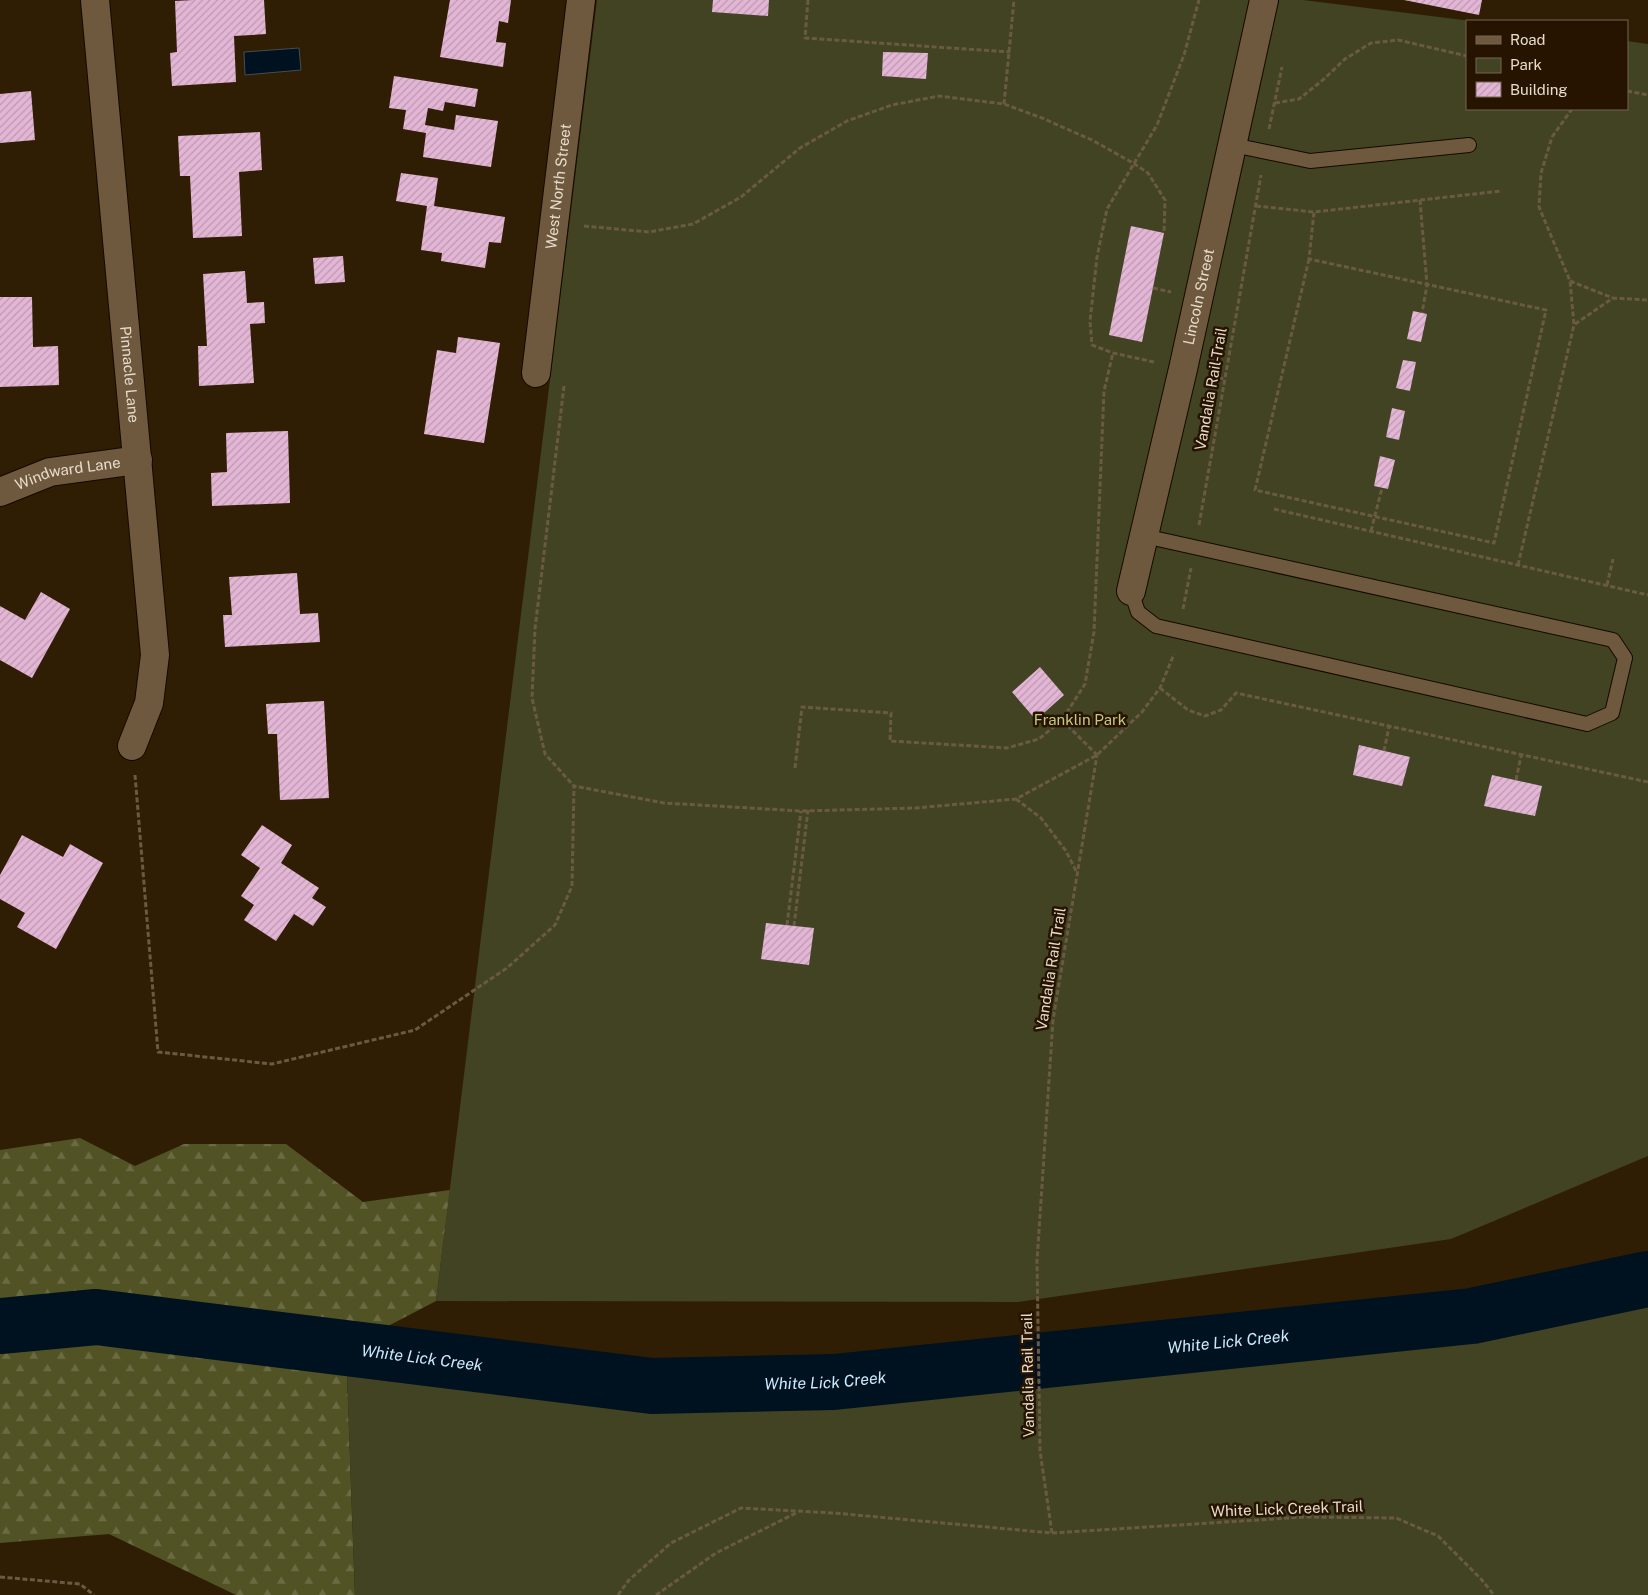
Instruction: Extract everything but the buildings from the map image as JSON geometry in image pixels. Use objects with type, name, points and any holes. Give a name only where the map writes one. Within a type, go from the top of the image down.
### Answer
[{"type":"street","name":"Pinnacle Lane","points":[[96,0],[155,655],[149,703],[132,746]]},
{"type":"street","name":"West North Street","points":[[536,374],[581,0]]},
{"type":"street","name":"Lincoln Street","points":[[1131,591],[1183,369],[1264,0]]},
{"type":"street","name":"Windward Lane","points":[[0,492],[50,472],[138,460]]},
{"type":"lane","points":[[1233,146],[1310,161],[1469,145]]},
{"type":"lane","points":[[1131,591],[1138,612],[1156,626],[1179,632],[1587,724],[1612,714],[1625,658],[1613,640],[1144,536]]},
{"type":"path","points":[[808,0],[805,38],[1010,52]]},
{"type":"path","points":[[1004,104],[1014,0]]},
{"type":"path","points":[[1199,0],[1184,55],[1157,125],[1107,209],[1097,257],[1090,322],[1092,345],[1113,353],[1225,379]]},
{"type":"path","points":[[1275,103],[1299,99],[1345,59],[1371,43],[1398,40],[1466,56]]},
{"type":"path","name":"Vandalia Rail-Trail","points":[[1016,799],[1097,756],[1142,712],[1160,688],[1173,659],[1195,547],[1264,152],[1283,66]]},
{"type":"path","points":[[1628,91],[1648,95]]},
{"type":"path","points":[[585,216],[584,226],[649,232],[693,224],[741,197],[800,148],[847,121],[892,104],[939,96],[1004,104],[1092,140],[1134,163],[1148,173],[1165,200],[1164,233]]},
{"type":"path","points":[[1518,565],[1574,325],[1570,281],[1538,207],[1540,173],[1552,137],[1571,110]]},
{"type":"path","points":[[1256,206],[1314,212],[1501,191]]},
{"type":"path","points":[[1420,200],[1427,285],[1422,313]]},
{"type":"path","points":[[1309,259],[1546,310],[1494,543],[1255,490],[1309,259],[1314,212]]},
{"type":"path","points":[[1570,281],[1613,298],[1648,300]]},
{"type":"path","points":[[1574,325],[1613,298]]},
{"type":"path","points":[[795,768],[802,707],[891,713],[890,741],[1007,748],[1039,739],[1062,720],[1085,684],[1094,632],[1104,391],[1113,353]]},
{"type":"path","points":[[565,383],[535,629],[532,698],[545,754],[574,786],[664,803],[801,811],[916,808],[1016,799],[1041,818],[1066,852],[1078,874]]},
{"type":"path","points":[[1371,531],[1382,488]]},
{"type":"path","points":[[1274,509],[1648,595]]},
{"type":"path","points":[[1608,585],[1614,560]]},
{"type":"path","points":[[1160,688],[1188,710],[1205,716],[1221,710],[1236,693],[1648,782]]},
{"type":"path","points":[[1062,720],[1097,756]]},
{"type":"path","points":[[1384,751],[1389,727]]},
{"type":"path","points":[[132,746],[158,1052],[272,1064],[415,1030],[507,968],[555,925],[572,886],[574,786]]},
{"type":"path","name":"Vandalia Rail Trail","points":[[1052,1533],[1040,1451],[1037,1261],[1053,1020],[1097,756]]},
{"type":"path","points":[[1516,780],[1521,756]]},
{"type":"path","points":[[794,926],[808,810]]},
{"type":"path","points":[[787,925],[801,811]]},
{"type":"path","points":[[618,1595],[629,1580],[671,1543],[741,1508],[834,1513],[1052,1533]]},
{"type":"path","points":[[656,1595],[716,1553],[800,1511]]},
{"type":"path","name":"White Lick Creek Trail","points":[[1052,1533],[1305,1517],[1396,1518],[1438,1536],[1481,1579],[1494,1595]]},
{"type":"path","points":[[0,1577],[80,1584],[94,1595]]},
{"type":"green space","name":"Franklin Park","points":[[597,0],[1303,0],[1466,20],[1466,110],[1628,110],[1628,41],[1648,44],[1648,1156],[1451,1239],[1018,1302],[436,1301]]},
{"type":"green space","points":[[80,1138],[135,1166],[184,1144],[286,1144],[363,1202],[450,1190],[436,1301],[346,1348],[355,1595],[236,1595],[109,1534],[0,1543],[0,1150]]},
{"type":"green space","points":[[1648,1279],[1648,1595],[355,1595],[346,1347],[652,1386],[834,1382],[1472,1316]]},
{"type":"water","points":[[299,48],[301,70],[245,75],[244,52]]},
{"type":"waterway","name":"White Lick Creek","points":[[0,1326],[96,1317],[652,1386],[834,1382],[1472,1316],[1648,1279]]}]
